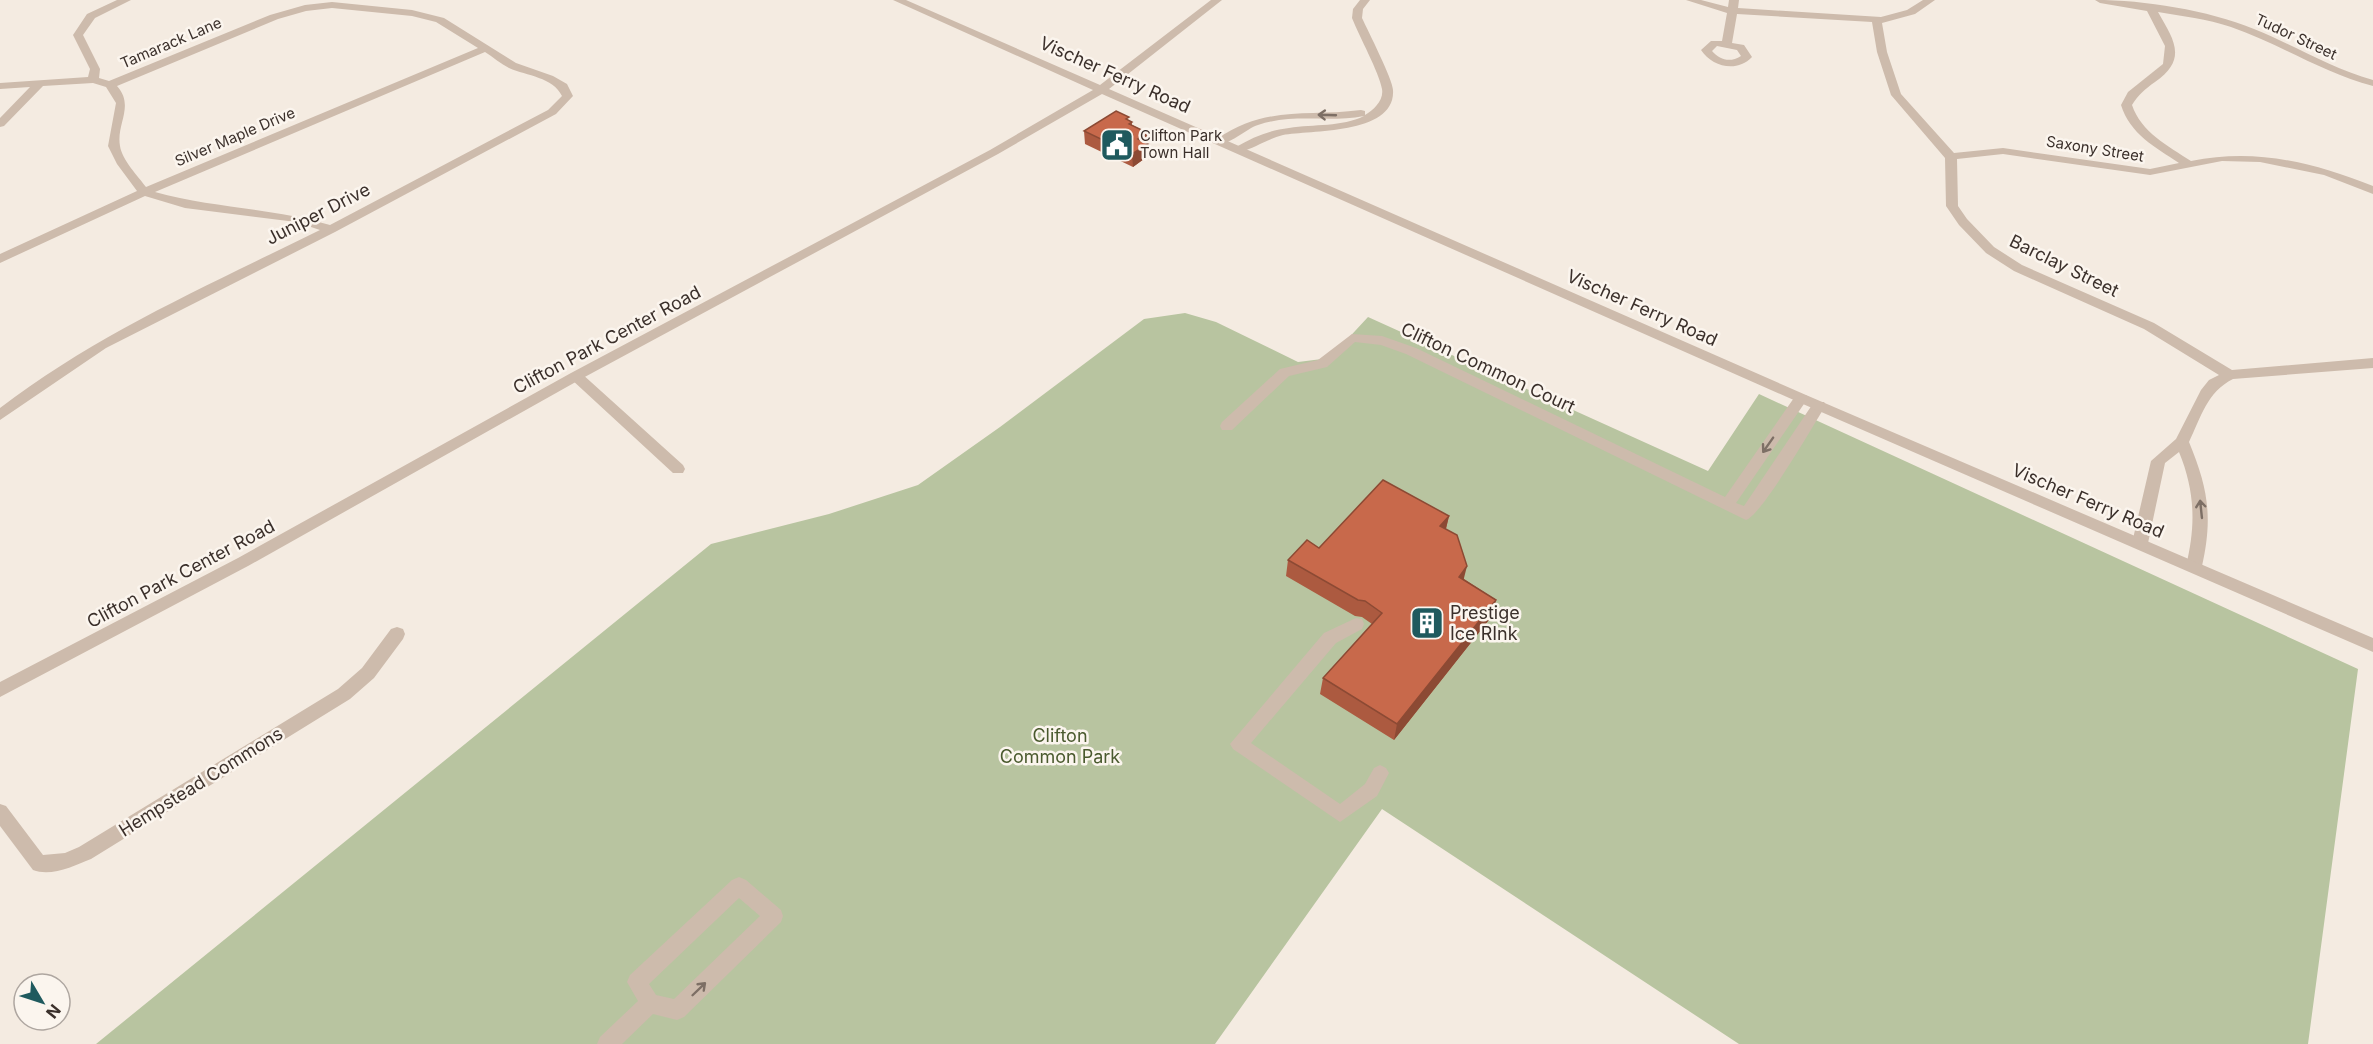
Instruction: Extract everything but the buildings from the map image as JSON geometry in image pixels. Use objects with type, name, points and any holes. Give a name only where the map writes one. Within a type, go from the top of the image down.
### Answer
[{"type":"street","points":[[93,80],[95,69],[78,35],[81,23],[93,14],[126,0]]},
{"type":"street","name":"Vischer Ferry Road","points":[[898,0],[1801,398],[2373,645]]},
{"type":"street","name":"Clifton Park Center Road","points":[[0,690],[243,562],[576,376],[994,152],[1102,89],[1217,0]]},
{"type":"street","points":[[1240,149],[1275,134],[1361,122],[1372,116],[1383,103],[1388,90],[1357,18],[1358,9],[1365,0]]},
{"type":"street","points":[[1691,0],[1712,8],[1733,5],[1877,20],[1911,12],[1930,0]]},
{"type":"street","name":"Tudor Street","points":[[2100,0],[2195,14],[2235,25],[2326,69],[2373,83]]},
{"type":"street","name":"Tamarack Lane","points":[[0,86],[93,80],[110,85],[265,21],[305,8],[332,5],[412,13],[440,20],[484,49]]},
{"type":"street","points":[[1727,43],[1733,5]]},
{"type":"street","points":[[2151,9],[2172,50],[2170,59],[2154,77],[2128,96],[2126,105],[2133,124],[2143,134],[2188,164]]},
{"type":"street","points":[[1877,20],[1882,52],[1896,95],[1951,157]]},
{"type":"street","name":"Silver Maple Drive","points":[[0,259],[144,192],[484,49]]},
{"type":"street","name":"Juniper Drive","points":[[0,415],[43,382],[101,345],[331,229],[552,112],[568,96],[563,86],[549,78],[512,65],[484,49]]},
{"type":"street","points":[[0,124],[39,84]]},
{"type":"street","points":[[110,85],[116,91],[121,103],[114,146],[123,164],[144,192],[185,204],[297,219],[331,229]]},
{"type":"street","points":[[1221,141],[1243,125],[1253,121],[1286,115],[1347,116],[1383,103]]},
{"type":"street","name":"Saxony Street","points":[[1951,157],[1980,152],[2003,152],[2150,172],[2230,157],[2260,159],[2327,172],[2373,190]]},
{"type":"street","name":"Barclay Street","points":[[1951,157],[1952,206],[1962,222],[1990,250],[2018,268],[2149,326],[2230,375]]},
{"type":"street","name":"Clifton Common Court","points":[[1227,426],[1286,372],[1322,364],[1352,338],[1374,339],[1414,352],[1746,514],[1761,495],[1819,405]]},
{"type":"street","points":[[2140,543],[2158,461],[2182,442],[2206,393],[2214,384],[2230,375],[2373,363]]},
{"type":"street","points":[[576,376],[678,469]]},
{"type":"street","points":[[1727,505],[1801,398]]},
{"type":"street","points":[[2182,442],[2191,463],[2203,509],[2201,536],[2194,566]]},
{"type":"street","points":[[1356,624],[1330,639],[1239,744],[1340,814],[1371,790],[1380,773]]},
{"type":"street","name":"Hempstead Commons","points":[[0,812],[39,864],[66,861],[85,854],[344,694],[368,673],[397,634]]},
{"type":"street","points":[[739,886],[774,916],[677,1010],[650,1003],[637,982],[739,886]]},
{"type":"street","points":[[607,1044],[650,1003]]},
{"type":"green space","name":"Clifton Common Park","points":[[1185,313],[1216,322],[1298,362],[1330,358],[1368,317],[1708,471],[1759,394],[2358,669],[2308,1044],[1739,1044],[1382,809],[1215,1044],[96,1044],[711,544],[829,514],[918,485],[1144,319]]},
{"type":"place","name":"Clifton Park Town Hall","points":[[1117,145]]},
{"type":"place","name":"Prestige Ice RInk","points":[[1427,623]]}]
